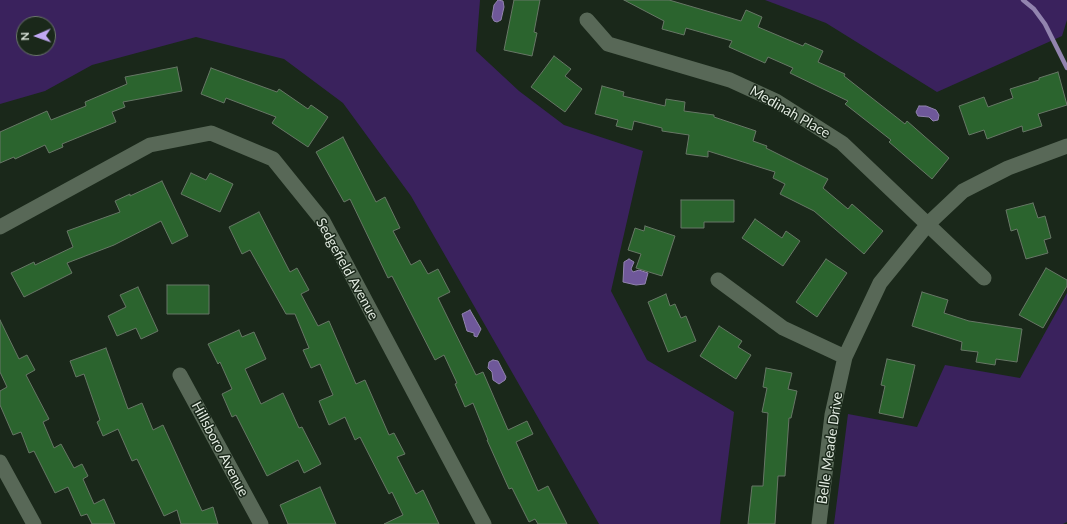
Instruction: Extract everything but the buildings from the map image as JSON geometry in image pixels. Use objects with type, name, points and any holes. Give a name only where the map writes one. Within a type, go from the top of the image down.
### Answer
[{"type":"street","name":"Medinah Place","points":[[587,20],[608,44],[730,80],[776,101],[842,143],[984,278]]},
{"type":"street","name":"Sedgefield Avenue","points":[[0,227],[150,145],[211,133],[273,159],[323,221],[484,524]]},
{"type":"street","name":"Belle Meade Drive","points":[[819,524],[832,415],[845,357],[880,283],[928,224],[963,191],[1008,168],[1067,146]]},
{"type":"street","points":[[718,280],[783,328],[845,357]]},
{"type":"street","name":"Hillsboro Avenue","points":[[180,375],[261,524]]},
{"type":"street","points":[[0,462],[34,524]]},
{"type":"shaded area","points":[[0,0],[480,0],[476,51],[519,91],[564,125],[643,151],[611,291],[647,360],[734,412],[720,524],[599,524],[411,196],[343,103],[284,59],[196,37],[92,65],[45,91],[0,104]]},
{"type":"shaded area","points":[[498,0],[503,1],[504,7],[501,20],[497,22],[494,21],[492,17],[494,5]]},
{"type":"shaded area","points":[[765,0],[1067,0],[1067,20],[1062,36],[937,92],[826,23]]},
{"type":"shaded area","points":[[919,106],[926,106],[936,110],[939,115],[938,120],[933,121],[929,117],[918,116],[916,112]]},
{"type":"shaded area","points":[[629,259],[634,262],[631,269],[633,272],[639,270],[648,273],[645,284],[636,285],[623,282],[624,262]]},
{"type":"shaded area","points":[[1067,293],[1067,522],[1063,524],[834,524],[848,414],[917,427],[945,365],[1020,378]]},
{"type":"shaded area","points":[[470,310],[481,329],[477,337],[474,336],[474,333],[467,331],[462,314]]},
{"type":"shaded area","points":[[493,360],[498,361],[506,377],[505,380],[499,384],[493,380],[492,372],[488,368],[489,362]]},
{"type":"waterway","points":[[1023,0],[1034,9],[1045,24],[1067,68]]}]
